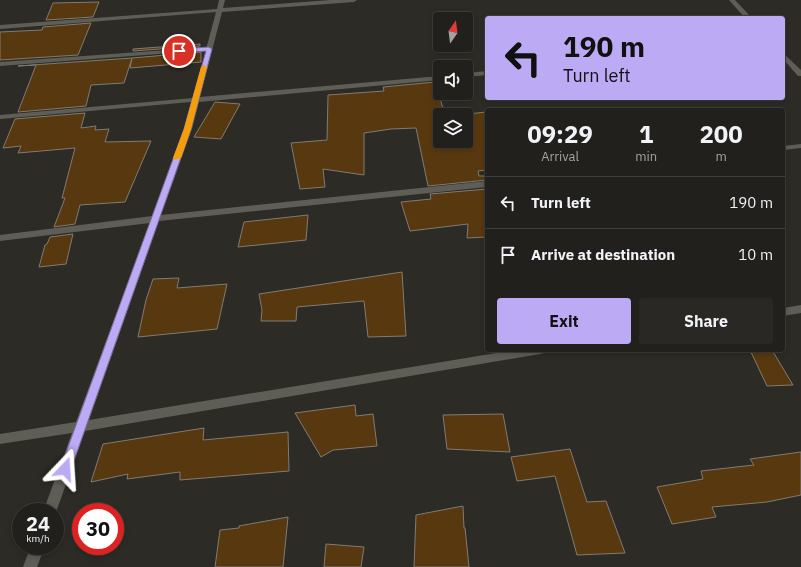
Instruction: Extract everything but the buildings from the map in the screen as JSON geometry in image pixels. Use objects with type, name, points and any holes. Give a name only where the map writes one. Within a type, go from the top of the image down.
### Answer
[{"type":"street","points":[[53,503],[188,129],[222,0]]},
{"type":"street","points":[[0,27],[354,0]]},
{"type":"street","points":[[732,0],[747,16]]},
{"type":"street","points":[[0,64],[209,49]]},
{"type":"street","points":[[785,57],[801,74]]},
{"type":"street","points":[[473,74],[485,73]]},
{"type":"street","points":[[0,117],[433,79]]},
{"type":"street","points":[[785,148],[801,146]]},
{"type":"street","points":[[0,238],[155,219],[485,184]]},
{"type":"street","points":[[785,312],[801,309]]},
{"type":"street","points":[[0,439],[528,352]]},
{"type":"street","points":[[30,567],[35,555]]},
{"type":"slow traffic","points":[[177,158],[188,129],[204,67]]},
{"type":"route","points":[[65,469],[188,129],[209,49],[179,51]]}]
